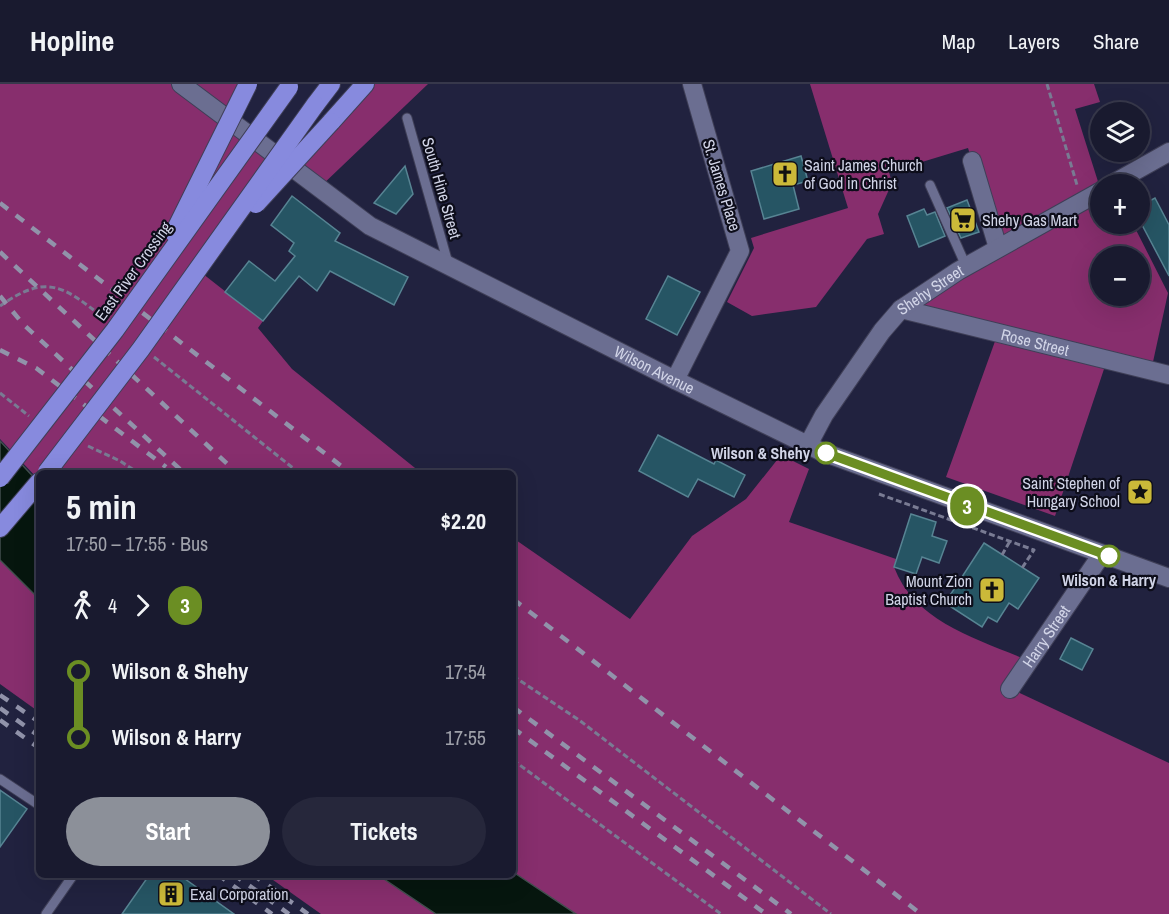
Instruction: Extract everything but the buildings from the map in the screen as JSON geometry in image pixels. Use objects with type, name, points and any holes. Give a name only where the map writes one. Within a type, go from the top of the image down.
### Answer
[{"type":"highway","points":[[147,286],[248,84]]},
{"type":"highway","points":[[48,470],[141,349],[331,84]]},
{"type":"highway","points":[[201,265],[365,84]]},
{"type":"highway","name":"East River Crossing","points":[[0,478],[147,286],[290,86]]},
{"type":"highway","points":[[0,528],[36,486]]},
{"type":"street","name":"Wilson Avenue","points":[[181,84],[370,226],[675,380],[808,445],[884,476],[1169,578]]},
{"type":"street","name":"St. James Place","points":[[675,380],[740,251],[692,84]]},
{"type":"street","points":[[1130,174],[1169,152]]},
{"type":"street","points":[[972,161],[998,248]]},
{"type":"street","name":"Shehy Street","points":[[808,445],[824,415],[882,331],[901,309],[966,266],[1090,196]]},
{"type":"street","name":"Rose Street","points":[[901,309],[1169,375]]},
{"type":"street","name":"Harry Street","points":[[1010,689],[1102,554]]},
{"type":"lane","name":"South Hine Street","points":[[407,118],[449,266]]},
{"type":"lane","points":[[930,185],[966,266]]},
{"type":"lane","points":[[0,779],[36,802]]},
{"type":"lane","points":[[46,914],[71,878]]},
{"type":"path","points":[[1047,84],[1082,201]]},
{"type":"path","points":[[879,494],[1034,550],[1022,568]]},
{"type":"path","points":[[1002,555],[1010,541]]},
{"type":"path","points":[[516,678],[579,720],[831,914]]},
{"type":"path","points":[[516,762],[721,914]]},
{"type":"shaded area","points":[[0,84],[248,84],[229,120],[293,163],[365,84],[428,84],[319,188],[293,164],[198,270],[263,321],[258,328],[292,369],[418,470],[36,470],[36,477],[0,439]]},
{"type":"shaded area","points":[[810,84],[1094,84],[1100,102],[1090,102],[1090,105],[1075,109],[1096,174],[1090,174],[1090,234],[1138,234],[1144,246],[1090,246],[1090,306],[1150,306],[1150,258],[1168,293],[1151,371],[1107,360],[1055,516],[946,477],[998,333],[901,309],[998,248],[968,148],[889,172],[892,183],[878,214],[884,234],[867,239],[816,307],[752,316],[727,302],[754,248],[751,238],[848,208]]},
{"type":"shaded area","points":[[0,441],[36,480],[36,596],[0,560]]},
{"type":"shaded area","points":[[781,455],[809,469],[789,522],[896,559],[894,567],[904,586],[933,616],[970,636],[1029,661],[1011,689],[1169,763],[1169,914],[576,914],[516,874],[516,540],[630,619],[692,536],[746,499]]},
{"type":"shaded area","points":[[0,560],[36,596],[36,710],[0,684]]},
{"type":"shaded area","points":[[516,874],[576,914],[436,914],[382,878],[516,878]]},
{"type":"shaded area","points":[[270,878],[382,878],[436,914],[321,914]]},
{"type":"railway","points":[[0,203],[346,470]]},
{"type":"railway","points":[[0,252],[234,470]]},
{"type":"railway","points":[[0,296],[23,324],[181,470]]},
{"type":"railway","points":[[0,350],[36,368],[166,467]]},
{"type":"railway","points":[[516,601],[921,914]]},
{"type":"railway","points":[[0,695],[36,720]]},
{"type":"railway","points":[[0,708],[36,734]]},
{"type":"railway","points":[[516,709],[791,914]]},
{"type":"railway","points":[[0,720],[36,746]]},
{"type":"railway","points":[[516,730],[766,914]]},
{"type":"railway","points":[[222,878],[272,914]]},
{"type":"railway","points":[[239,878],[289,914]]},
{"type":"railway","points":[[258,878],[308,914]]},
{"type":"bus line","name":"3","points":[[826,453],[1109,556]]},
{"type":"place","name":"Saint James Church of God in Christ","points":[[785,174]]},
{"type":"place","name":"Shehy Gas Mart","points":[[963,220]]},
{"type":"place","name":"Wilson & Shehy","points":[[826,453]]},
{"type":"place","name":"Saint Stephen of Hungary School","points":[[1140,492]]},
{"type":"place","name":"Wilson & Harry","points":[[1109,556]]},
{"type":"place","name":"Mount Zion Baptist Church","points":[[992,590]]},
{"type":"place","name":"Exal Corporation","points":[[171,894]]}]
